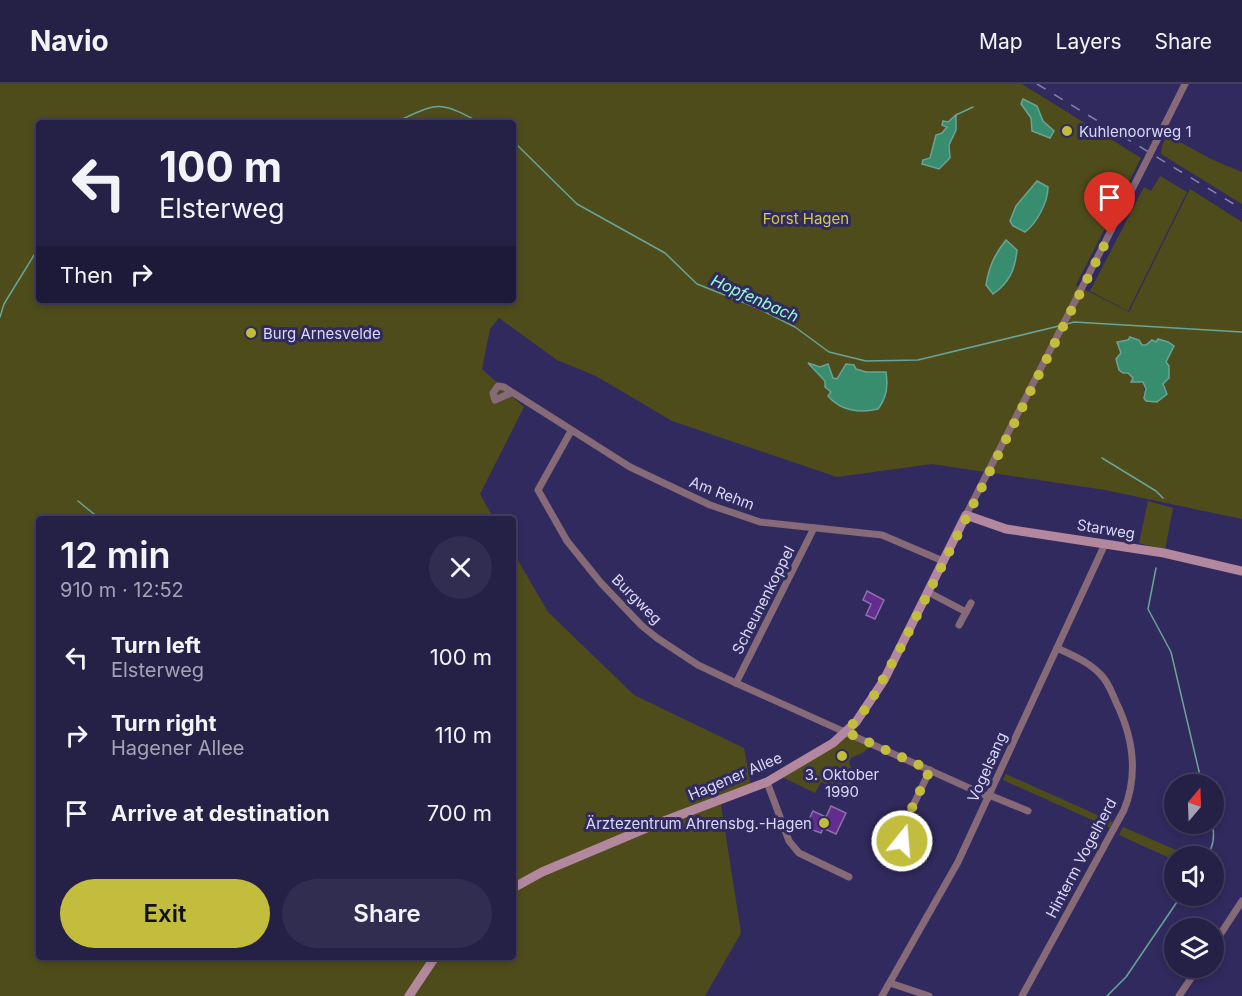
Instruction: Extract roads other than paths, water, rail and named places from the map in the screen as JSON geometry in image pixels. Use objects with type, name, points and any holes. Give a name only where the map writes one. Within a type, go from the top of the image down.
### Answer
[{"type":"street","name":"Hagener Allee","points":[[516,886],[542,872],[656,824],[767,783],[810,759],[846,732],[868,706],[1185,84]]},
{"type":"street","name":"Am Rehm","points":[[511,393],[630,467],[710,505],[760,522],[882,535],[943,561]]},
{"type":"street","name":"Burgweg","points":[[571,431],[539,484],[538,490],[567,541],[601,583],[641,625],[698,665],[736,684],[1028,811]]},
{"type":"street","name":"Starweg","points":[[966,515],[1006,529],[1164,553],[1242,571]]},
{"type":"street","name":"Scheunenkoppel","points":[[736,684],[814,528]]},
{"type":"street","name":"Vogelsang","points":[[882,996],[943,891],[1105,544]]},
{"type":"street","points":[[928,592],[966,612]]},
{"type":"street","points":[[959,625],[971,603]]},
{"type":"street","name":"Hinterm Vogelherd","points":[[1022,996],[1124,810],[1134,755],[1124,719],[1102,675],[1091,666],[1057,648]]},
{"type":"street","points":[[902,829],[930,770]]},
{"type":"street","points":[[767,783],[789,841],[799,853],[849,877]]},
{"type":"street","points":[[1224,929],[1242,901]]},
{"type":"street","points":[[409,996],[433,960]]},
{"type":"street","points":[[1179,996],[1191,978]]},
{"type":"street","points":[[890,983],[930,996]]},
{"type":"waterway","name":"Hopfenbach","points":[[400,120],[438,106],[455,110],[475,120]]},
{"type":"waterway","points":[[956,115],[973,107]]},
{"type":"waterway","name":"Hopfenbach","points":[[516,144],[577,204],[665,253],[697,284],[755,307],[795,327],[829,352],[866,361],[918,360],[1059,326]]},
{"type":"waterway","name":"Hopfenbach","points":[[0,317],[4,304],[36,252]]},
{"type":"waterway","name":"Hopfenbach","points":[[1067,324],[1074,322],[1242,332]]},
{"type":"waterway","points":[[1102,458],[1156,491],[1163,498]]},
{"type":"waterway","points":[[78,501],[96,516]]},
{"type":"waterway","points":[[1156,568],[1148,609],[1171,652],[1200,774]]},
{"type":"waterway","points":[[1212,846],[1213,834]]},
{"type":"waterway","points":[[1107,996],[1126,977],[1174,906]]},
{"type":"railway","points":[[1037,84],[1242,209]]},
{"type":"place","name":"Kuhlenoorweg 1","points":[[1067,131]]},
{"type":"place","name":"Burg Arnesvelde","points":[[251,333]]},
{"type":"place","name":"3. Oktober 1990","points":[[842,756]]},
{"type":"place","name":"Ärztezentrum Ahrensbg.-Hagen","points":[[824,823]]},
{"type":"park label","name":"Forst Hagen","points":[[806,218]]}]
